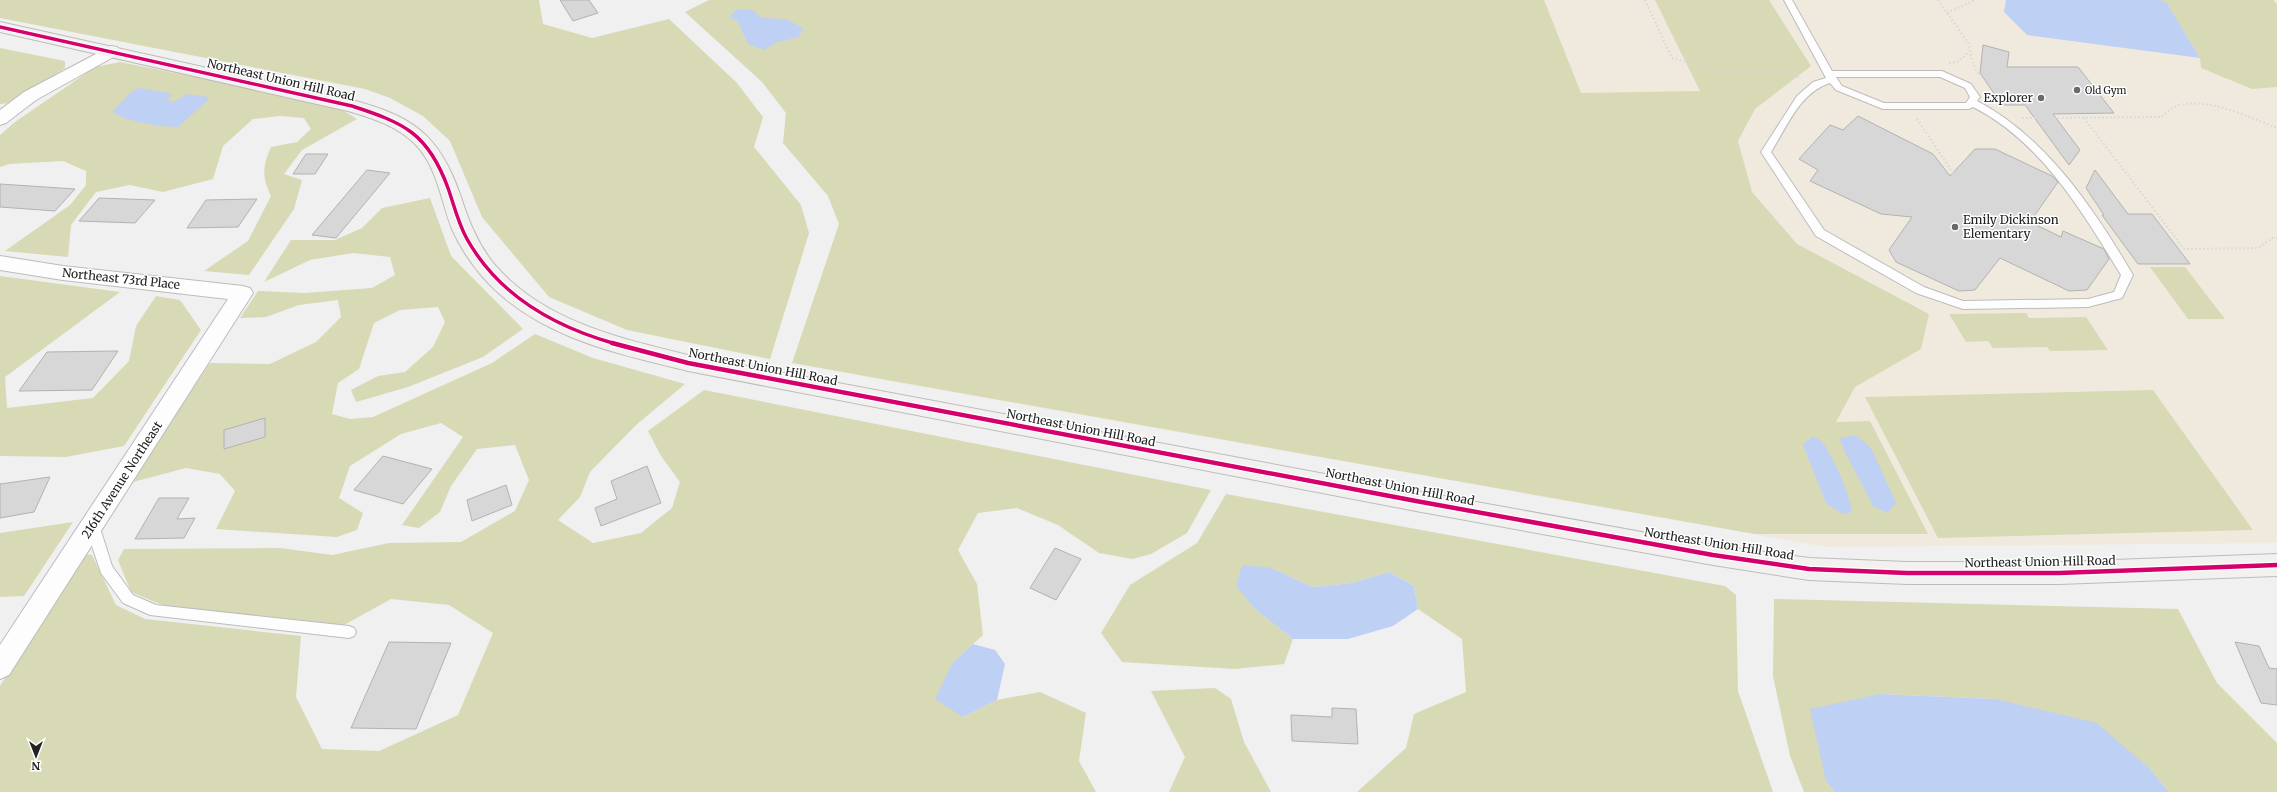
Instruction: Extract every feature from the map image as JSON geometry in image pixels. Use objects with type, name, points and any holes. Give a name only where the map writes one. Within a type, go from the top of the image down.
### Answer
[{"type":"street","name":"Northeast Union Hill Road","points":[[0,27],[352,106],[390,119],[412,131],[429,147],[463,230],[488,270],[517,297],[564,327],[607,343],[681,361],[1416,501],[1713,555],[1809,569],[1907,573],[2059,573],[2277,565]]},
{"type":"street","points":[[0,119],[30,96],[111,51]]},
{"type":"street","name":"Northeast 73rd Place","points":[[0,263],[63,273],[243,293]]},
{"type":"street","name":"216th Avenue Northeast","points":[[0,667],[243,293]]},
{"type":"lane","points":[[1788,0],[1831,76],[1839,88],[1883,106],[1969,106],[1975,97],[1968,86],[1942,74],[1831,76],[1816,84],[1800,98],[1766,152],[1820,233],[1920,290],[1963,305],[2088,303],[2118,295],[2127,275],[2105,239],[2040,153],[2001,118],[1972,102]]},
{"type":"lane","points":[[92,525],[106,569],[128,599],[155,611],[349,632]]},
{"type":"path","points":[[1938,0],[1969,44],[1969,52],[1973,66],[1980,77]]},
{"type":"path","points":[[1947,13],[1975,0]]},
{"type":"path","points":[[1917,118],[1957,179]]},
{"type":"path","points":[[2084,118],[2184,249],[2258,248],[2272,238],[2277,238]]},
{"type":"shaded area","points":[[949,0],[2277,0],[2277,543],[1826,547],[861,376]]},
{"type":"green space","points":[[0,0],[539,0],[543,24],[592,38],[669,19],[737,83],[763,117],[754,147],[801,205],[809,233],[770,359],[627,330],[549,297],[482,217],[450,141],[423,116],[390,98],[365,89],[0,18]]},
{"type":"green space","points":[[709,0],[1544,0],[1581,93],[1700,91],[1655,0],[1769,0],[1811,66],[1755,109],[1738,141],[1752,192],[1797,244],[1929,314],[1921,349],[1855,387],[1836,422],[1870,421],[1928,534],[1755,534],[792,363],[839,224],[828,196],[783,143],[786,113],[762,82],[685,12]]},
{"type":"green space","points":[[2160,0],[2273,0],[2277,4],[2277,87],[2252,89],[2201,68],[2200,58],[2166,3]]},
{"type":"green space","points":[[0,48],[65,61],[65,68],[11,103],[0,104]]},
{"type":"green space","points":[[120,62],[280,94],[344,111],[357,119],[302,150],[284,174],[302,180],[294,209],[249,275],[204,271],[248,241],[271,196],[264,172],[266,160],[271,147],[297,142],[311,129],[304,118],[280,116],[253,119],[223,146],[213,179],[163,192],[130,185],[96,192],[71,225],[68,257],[5,251],[70,205],[86,185],[86,171],[63,161],[9,164],[0,167],[0,135],[15,122],[95,67]]},
{"type":"green space","points":[[430,198],[451,256],[523,329],[483,357],[408,387],[356,402],[351,390],[378,376],[405,372],[433,347],[445,322],[438,307],[400,310],[374,323],[359,369],[338,383],[332,414],[350,419],[373,417],[492,363],[535,334],[593,358],[685,384],[636,425],[590,472],[580,497],[558,520],[593,543],[641,533],[672,508],[680,482],[661,456],[648,431],[704,390],[1211,490],[1187,533],[1151,554],[1132,559],[1099,553],[1058,525],[1017,508],[978,513],[958,550],[977,584],[983,635],[953,662],[963,717],[997,700],[1040,692],[1086,713],[1079,761],[1096,792],[0,792],[0,686],[82,554],[92,555],[116,605],[145,619],[301,636],[296,697],[322,749],[379,751],[458,715],[493,633],[449,605],[391,599],[344,625],[162,605],[131,592],[118,560],[124,549],[280,548],[332,555],[389,543],[461,542],[515,511],[529,480],[515,445],[477,449],[451,486],[440,512],[419,528],[402,525],[463,437],[441,423],[401,434],[350,466],[339,498],[363,513],[357,530],[337,537],[216,529],[235,491],[220,474],[186,468],[129,483],[210,363],[270,364],[316,342],[341,317],[338,300],[299,305],[266,317],[240,318],[258,291],[304,293],[372,288],[395,275],[390,257],[353,253],[310,260],[264,282],[291,240],[335,240],[362,228],[382,208]]},
{"type":"green space","points":[[2150,267],[2185,267],[2225,319],[2188,319]]},
{"type":"green space","points":[[0,276],[120,292],[5,377],[7,408],[93,398],[129,361],[136,326],[156,296],[180,300],[201,330],[124,446],[66,457],[0,456]]},
{"type":"green space","points":[[2026,313],[2029,318],[2086,317],[2108,350],[2050,351],[2047,347],[1993,348],[1988,341],[1966,342],[1949,314]]},
{"type":"green space","points":[[2153,390],[2253,530],[1938,538],[1865,397]]},
{"type":"green space","points":[[1226,494],[1725,586],[1736,595],[1738,691],[1773,792],[1357,792],[1406,748],[1414,714],[1466,692],[1462,639],[1418,609],[1414,586],[1389,572],[1352,583],[1312,587],[1272,568],[1256,610],[1293,639],[1284,664],[1235,669],[1122,662],[1101,633],[1130,585],[1197,543]]},
{"type":"green space","points":[[73,522],[24,596],[0,597],[0,533]]},
{"type":"green space","points":[[1774,599],[2178,609],[2217,683],[2277,743],[2277,792],[2169,792],[2150,769],[1995,699],[1880,694],[1826,781],[1835,792],[1804,792],[1790,756],[1773,676]]},
{"type":"green space","points":[[1215,688],[1231,699],[1244,742],[1271,792],[1169,792],[1185,757],[1151,691]]},
{"type":"water","points":[[2006,0],[2160,0],[2166,2],[2200,58],[2027,35],[2004,12]]},
{"type":"water","points":[[735,10],[752,10],[762,18],[786,19],[803,28],[799,37],[777,42],[764,50],[748,44],[738,22],[730,17]]},
{"type":"water","points":[[141,88],[169,93],[172,95],[167,100],[170,101],[176,101],[188,94],[208,97],[208,100],[178,127],[153,125],[135,121],[112,112],[132,91]]},
{"type":"water","points":[[1855,435],[1871,448],[1896,503],[1887,513],[1873,506],[1843,448],[1840,438]]},
{"type":"water","points":[[1812,436],[1819,439],[1827,449],[1844,485],[1852,512],[1843,514],[1826,503],[1803,445]]},
{"type":"water","points":[[1242,565],[1272,568],[1312,587],[1352,583],[1389,572],[1414,586],[1418,609],[1393,626],[1348,639],[1293,639],[1256,610],[1236,586]]},
{"type":"water","points":[[973,644],[995,650],[1005,664],[997,700],[963,717],[935,699],[953,662]]},
{"type":"water","points":[[1880,694],[1995,699],[2097,723],[2150,769],[2169,792],[1835,792],[1826,781],[1810,709]]},
{"type":"building","points":[[560,0],[589,0],[598,13],[573,21]]},
{"type":"building","points":[[1983,45],[2009,52],[2007,67],[2078,67],[2114,113],[2053,114],[2080,150],[2069,165],[2025,105],[2002,105],[1980,73]]},
{"type":"building","points":[[1858,116],[1933,154],[1950,176],[1975,149],[1995,149],[2052,176],[2058,182],[2030,222],[2061,237],[2063,231],[2104,249],[2109,259],[2087,290],[2069,291],[2000,258],[1975,290],[1959,291],[1896,262],[1889,250],[1912,217],[1881,214],[1810,181],[1818,170],[1799,159],[1830,125],[1843,130]]},
{"type":"building","points":[[306,154],[328,154],[315,174],[293,174]]},
{"type":"building","points":[[367,170],[390,173],[336,238],[312,235]]},
{"type":"building","points":[[2095,170],[2128,214],[2152,214],[2190,264],[2138,264],[2102,215],[2104,215],[2086,188]]},
{"type":"building","points":[[0,184],[75,189],[55,211],[0,207]]},
{"type":"building","points":[[99,198],[155,200],[135,223],[79,221]]},
{"type":"building","points":[[257,199],[238,227],[187,228],[206,200]]},
{"type":"building","points":[[118,351],[92,390],[19,391],[47,352]]},
{"type":"building","points":[[265,418],[265,437],[224,449],[224,430]]},
{"type":"building","points":[[383,456],[432,469],[403,504],[354,490]]},
{"type":"building","points":[[647,466],[661,503],[601,526],[595,508],[617,499],[611,481]]},
{"type":"building","points":[[50,477],[34,512],[0,518],[0,484]]},
{"type":"building","points":[[506,485],[512,505],[472,521],[467,500]]},
{"type":"building","points":[[159,498],[189,498],[177,519],[195,518],[184,538],[135,539]]},
{"type":"building","points":[[1055,548],[1081,559],[1056,600],[1030,588]]},
{"type":"building","points":[[389,642],[451,643],[416,729],[351,728]]},
{"type":"building","points":[[2235,642],[2259,646],[2269,668],[2277,669],[2277,705],[2261,703]]},
{"type":"building","points":[[1332,708],[1356,709],[1358,744],[1292,741],[1291,715],[1332,717]]},
{"type":"cycle path","points":[[0,27],[352,106],[383,116],[404,126],[422,140],[430,151],[443,176],[467,239],[477,256],[488,270],[508,290],[530,307],[554,321],[580,332],[633,349],[688,363],[1416,501],[1713,555],[1809,569],[1907,573],[2059,573],[2277,565]]},
{"type":"place","name":"Old Gym","points":[[2077,90]]},
{"type":"place","name":"Explorer","points":[[2041,98]]},
{"type":"place","name":"Emily Dickinson Elementary","points":[[1955,227]]}]
